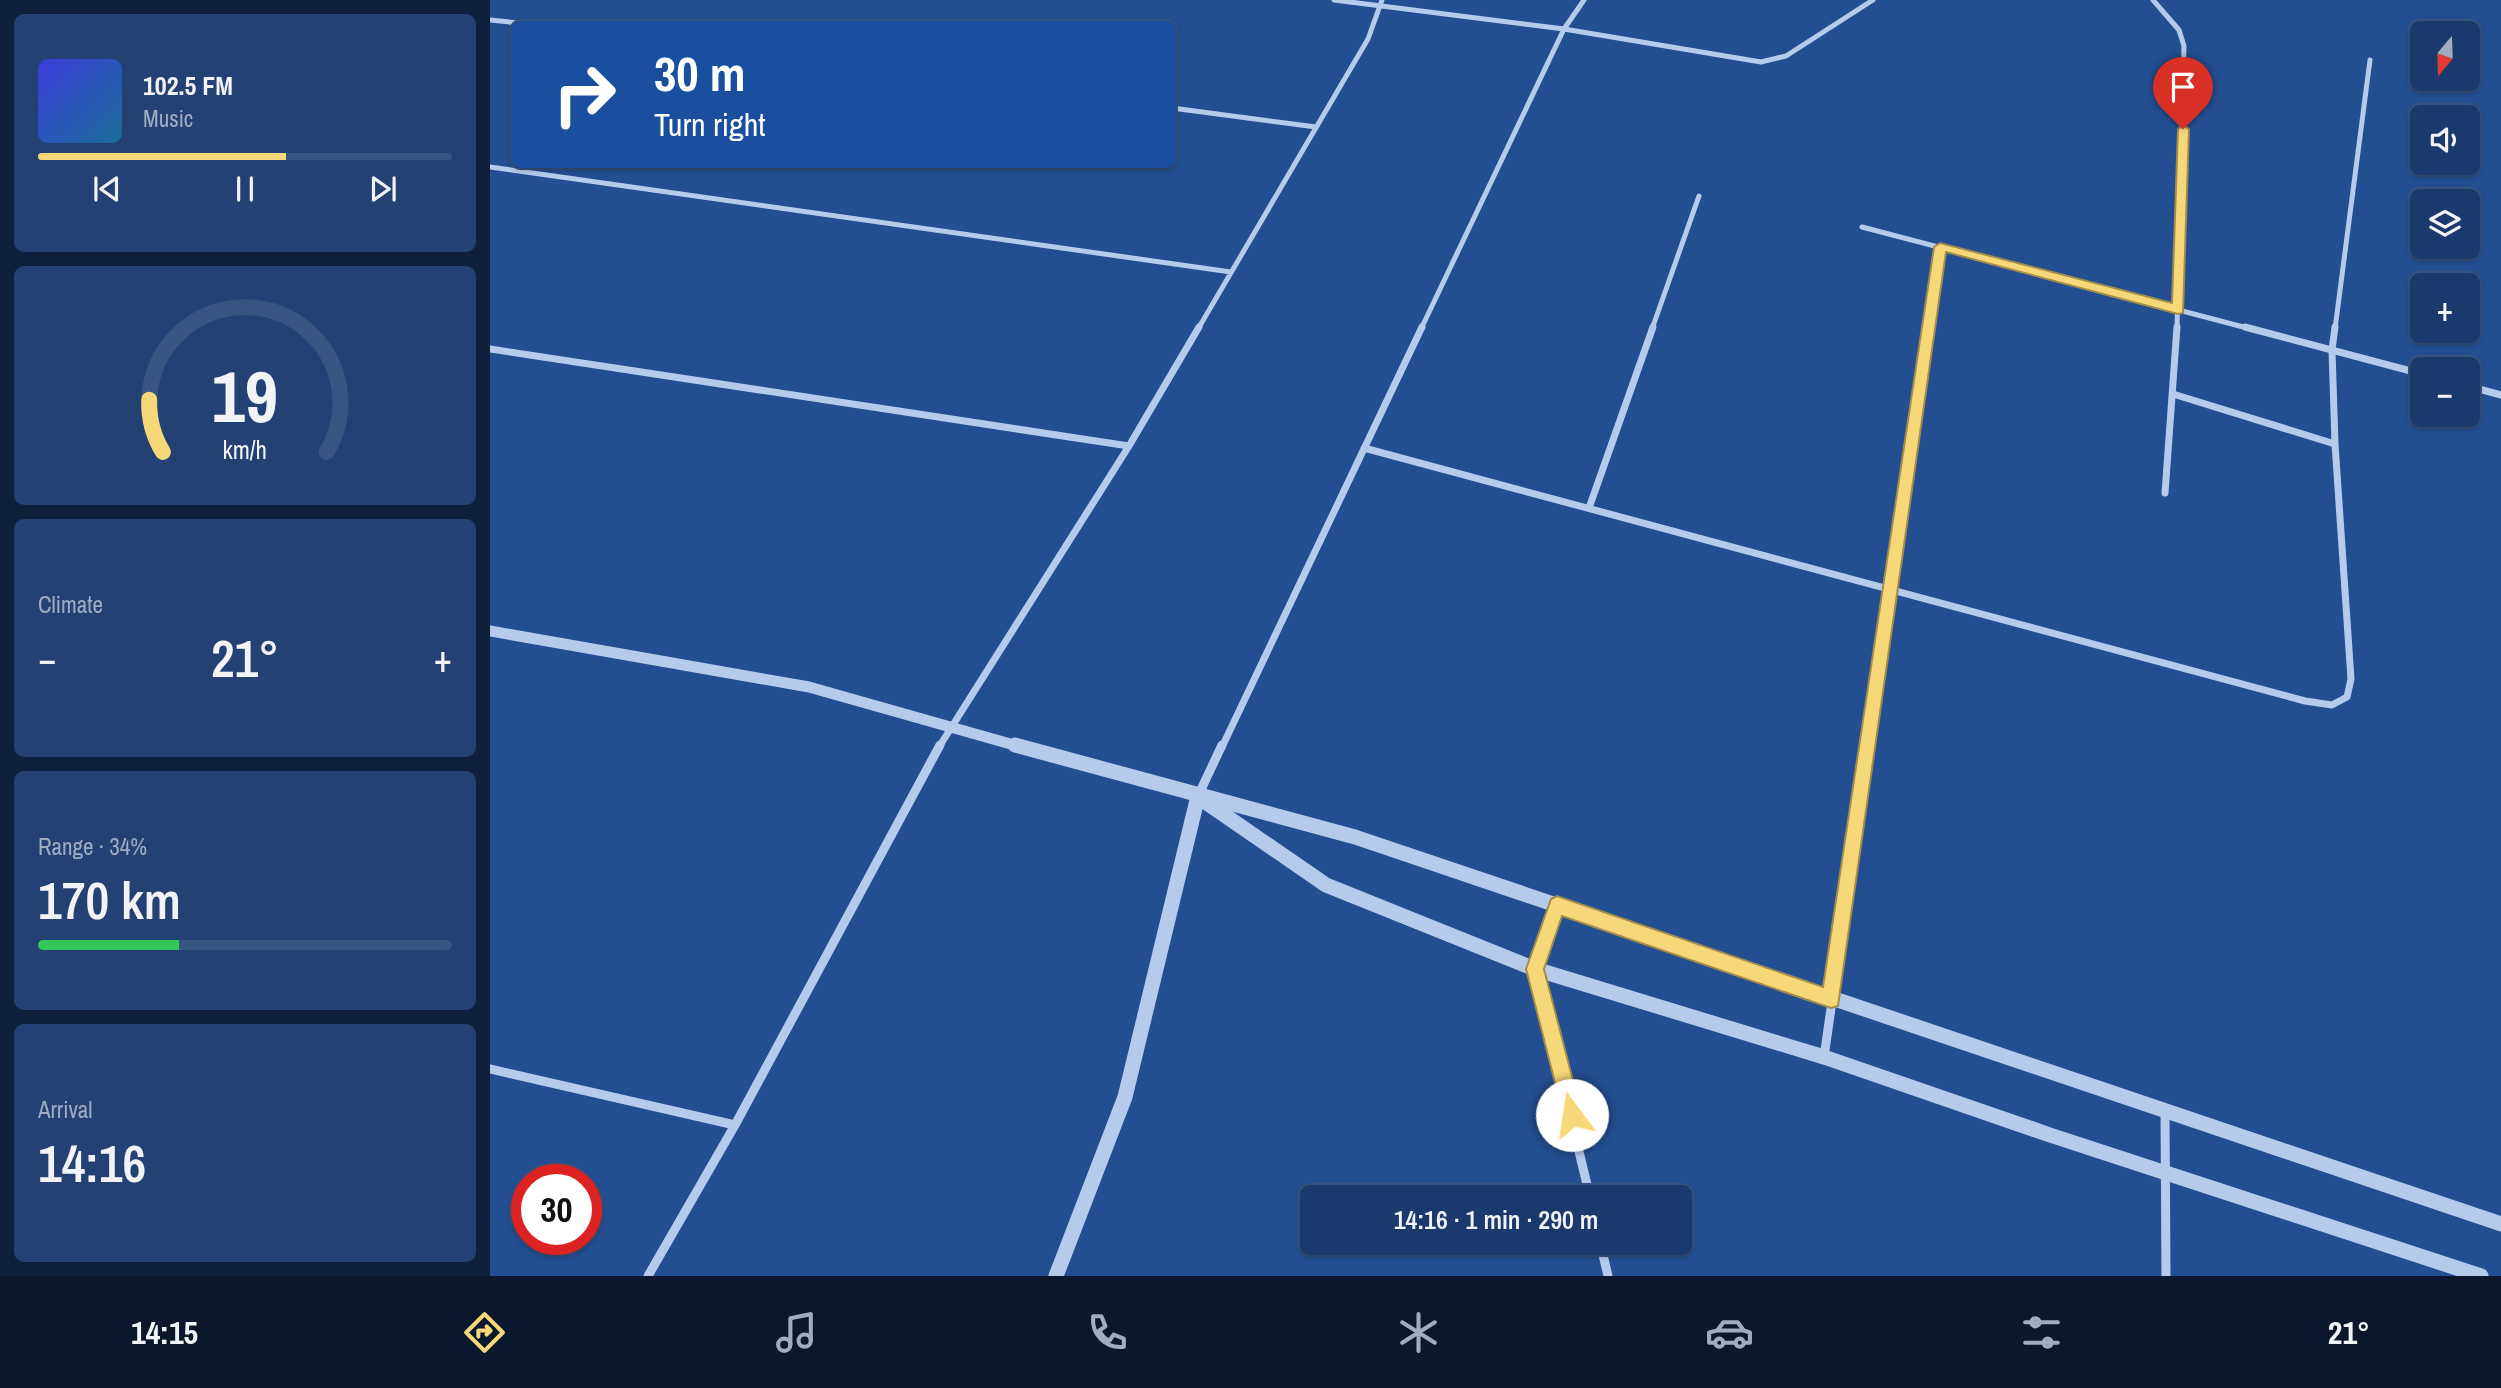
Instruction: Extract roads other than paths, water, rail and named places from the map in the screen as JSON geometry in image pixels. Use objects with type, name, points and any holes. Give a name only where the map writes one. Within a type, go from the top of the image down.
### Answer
[{"type":"street","points":[[1334,0],[1381,3],[1564,29],[1761,62],[1786,56],[1873,0]]},
{"type":"street","points":[[1056,1276],[1125,1097],[1198,796],[1564,29],[1584,0]]},
{"type":"street","points":[[2153,0],[2179,30],[2184,46],[2178,309],[2165,492]]},
{"type":"street","points":[[648,1276],[735,1125],[950,726],[1129,446],[1368,39],[1381,3]]},
{"type":"street","points":[[490,20],[511,22]]},
{"type":"street","points":[[1364,448],[2305,701],[2332,705],[2347,697],[2351,680],[2335,444],[2332,350],[2370,60]]},
{"type":"street","points":[[1176,109],[1316,127]]},
{"type":"street","points":[[490,167],[1231,272]]},
{"type":"street","points":[[1588,508],[1699,196]]},
{"type":"street","points":[[1862,227],[2410,371]]},
{"type":"street","points":[[1824,1058],[1940,247]]},
{"type":"street","points":[[490,349],[1129,446]]},
{"type":"street","points":[[2480,389],[2501,395]]},
{"type":"street","points":[[2173,394],[2335,444]]},
{"type":"street","points":[[490,631],[808,687],[1355,837],[2501,1224]]},
{"type":"street","points":[[1198,796],[1326,885],[1535,969],[1824,1058],[2481,1276]]},
{"type":"street","points":[[1557,905],[1535,969],[1587,1185]]},
{"type":"street","points":[[490,1069],[735,1125]]},
{"type":"street","points":[[2165,1111],[2166,1276]]},
{"type":"street","points":[[1603,1255],[1608,1276]]}]
